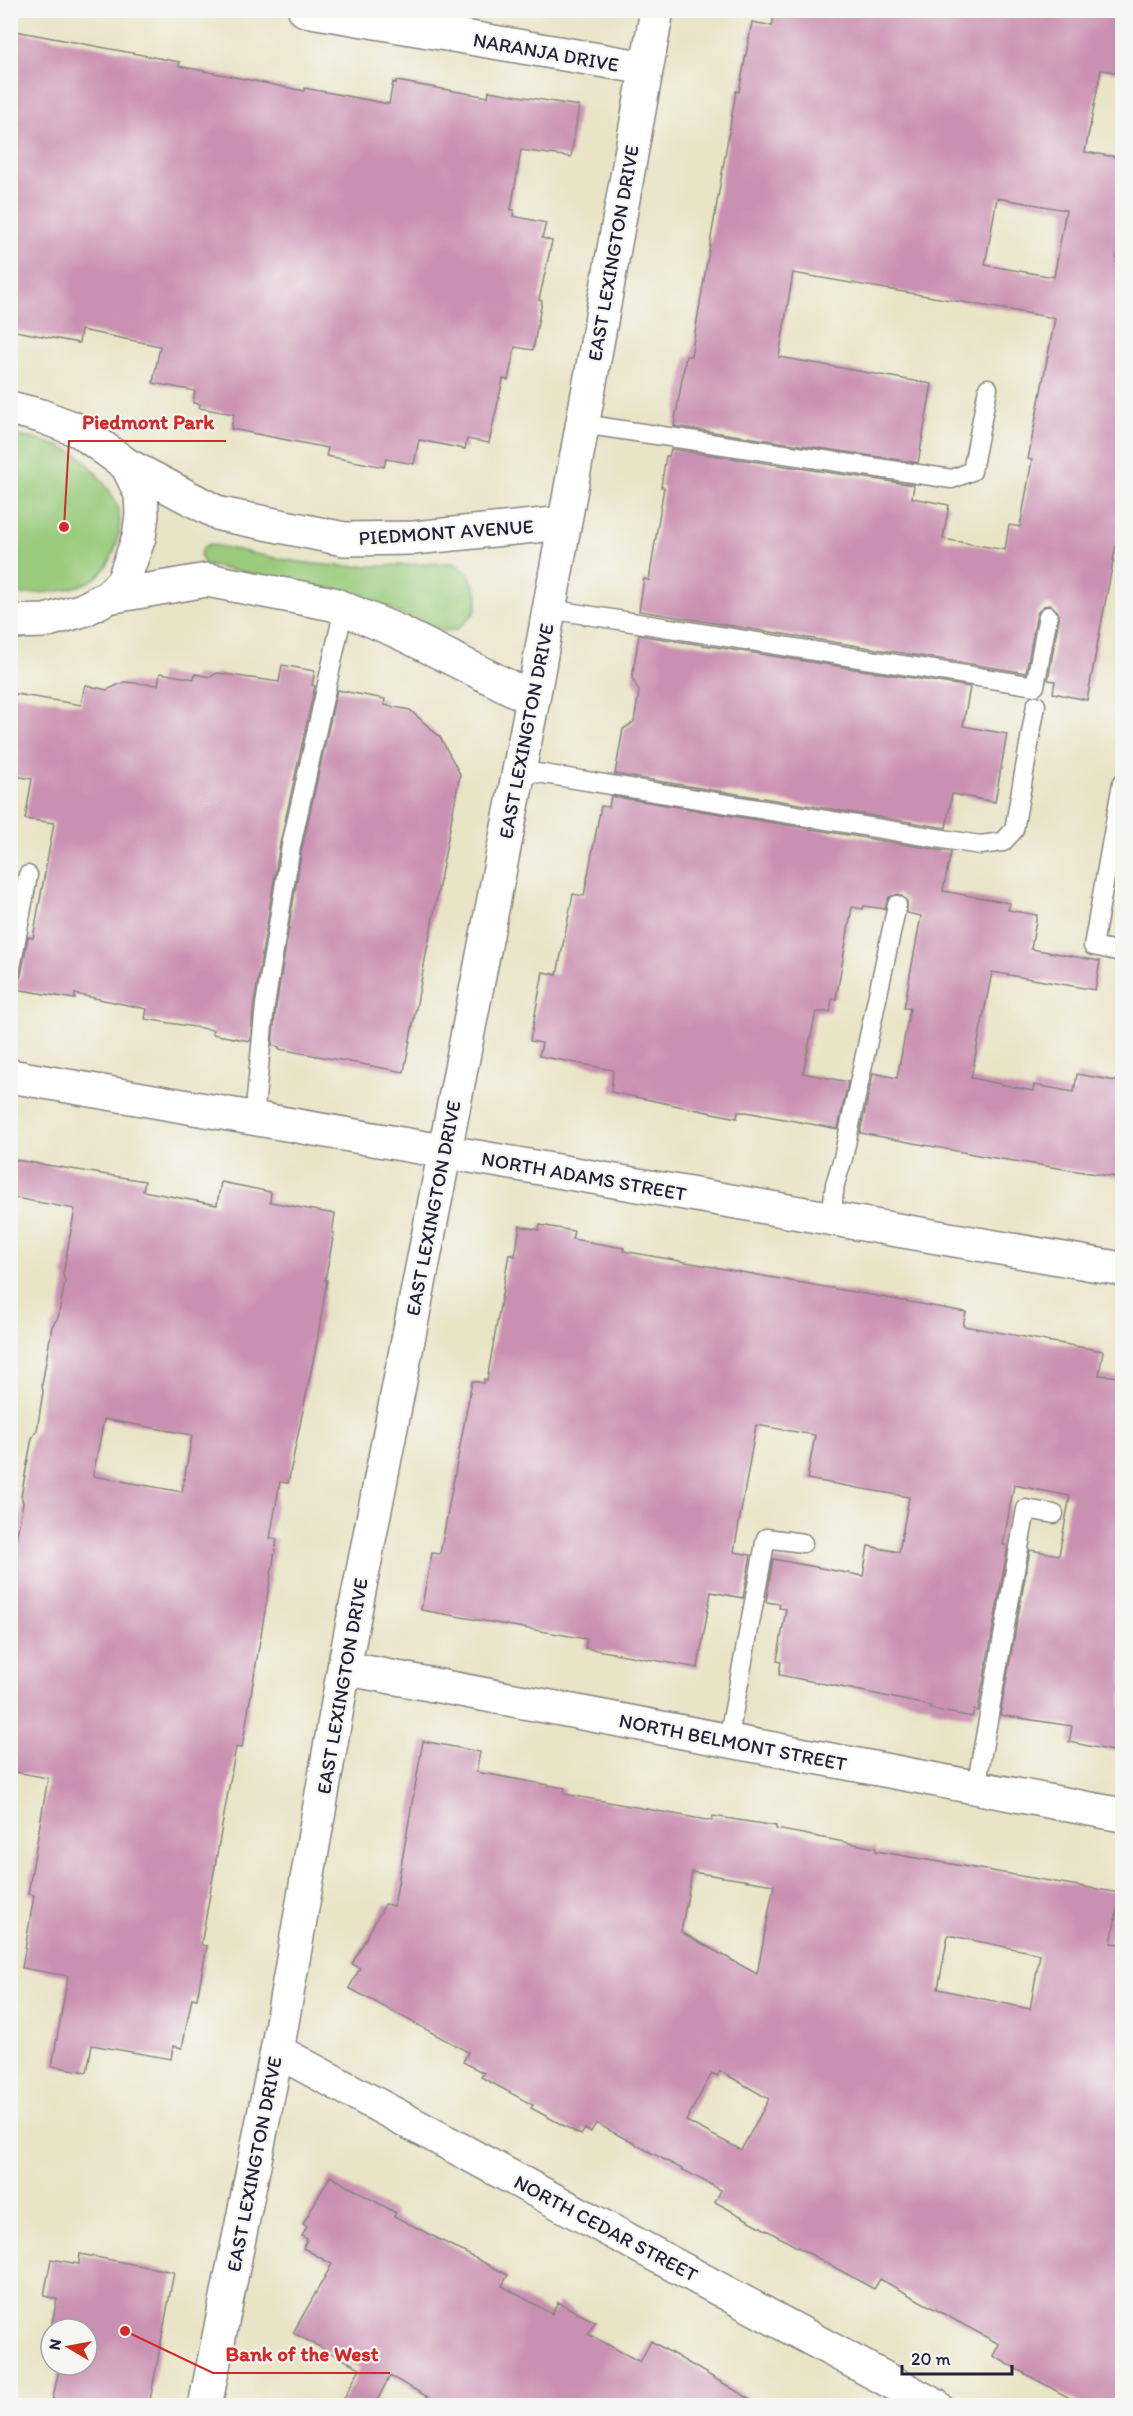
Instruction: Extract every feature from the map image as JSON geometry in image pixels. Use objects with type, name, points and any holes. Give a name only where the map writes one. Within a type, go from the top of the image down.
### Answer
[{"type":"street","name":"NARANJA DRIVE","points":[[305,10],[646,69]]},
{"type":"street","name":"EAST LEXINGTON DRIVE","points":[[205,2406],[277,2051],[344,1668],[533,699],[657,10]]},
{"type":"street","name":"PIEDMONT AVENUE","points":[[10,408],[41,416],[80,431],[127,465],[220,514],[344,540],[414,538],[564,523]]},
{"type":"street","name":"PIEDMONT AVENUE","points":[[10,622],[45,621],[83,610],[108,597],[123,582],[139,537],[142,515],[141,494],[127,465]]},
{"type":"street","name":"PIEDMONT AVENUE","points":[[108,597],[207,580],[333,604],[399,632],[533,699]]},
{"type":"street","name":"NORTH ADAMS STREET","points":[[10,1076],[1122,1269]]},
{"type":"street","name":"NORTH BELMONT STREET","points":[[344,1668],[1122,1815]]},
{"type":"street","name":"NORTH CEDAR STREET","points":[[277,2051],[936,2406]]},
{"type":"lane","points":[[582,424],[952,479],[972,471],[988,388]]},
{"type":"lane","points":[[254,1119],[265,1005],[291,846],[344,608]]},
{"type":"lane","points":[[549,609],[1035,686],[1048,616]]},
{"type":"lane","points":[[519,770],[980,845],[1003,842],[1014,830],[1036,705]]},
{"type":"lane","points":[[1122,790],[1093,946],[1122,952]]},
{"type":"lane","points":[[10,973],[28,875]]},
{"type":"lane","points":[[831,1219],[835,1185],[897,905]]},
{"type":"lane","points":[[976,1787],[1026,1509],[1054,1514]]},
{"type":"lane","points":[[728,1741],[766,1538],[803,1544]]},
{"type":"green space","points":[[11,435],[44,442],[76,454],[95,472],[108,489],[119,512],[119,528],[111,559],[94,579],[59,591],[11,594]]},
{"type":"green space","points":[[210,544],[274,558],[322,565],[455,563],[469,575],[478,596],[475,612],[456,630],[439,631],[379,604],[332,589],[205,565],[200,554],[203,548]]},
{"type":"building","points":[[775,10],[1122,10],[1122,73],[1101,70],[1085,152],[1122,158],[1122,227],[1116,263],[1122,263],[1122,513],[1087,700],[1053,693],[1055,681],[1048,680],[1059,617],[1058,612],[1051,605],[1044,606],[1037,613],[1026,673],[639,611],[644,579],[649,580],[664,487],[661,487],[666,456],[669,456],[671,449],[914,485],[912,498],[949,505],[943,539],[1005,550],[1009,525],[1020,527],[1032,460],[1028,459],[1055,318],[793,273],[779,357],[932,384],[918,463],[674,426],[686,356],[691,356],[736,91],[739,92],[752,22],[772,26]],"holes":[[[997,198],[1066,210],[1054,277],[985,265]]]},
{"type":"building","points":[[10,30],[180,62],[179,66],[304,91],[305,88],[389,104],[393,82],[396,83],[396,81],[488,97],[489,91],[579,106],[571,157],[521,150],[511,210],[514,210],[513,216],[546,223],[542,238],[552,241],[539,300],[542,301],[533,350],[515,347],[508,380],[503,379],[489,443],[467,439],[465,449],[419,440],[414,464],[386,459],[384,467],[326,456],[328,448],[231,429],[234,414],[199,408],[200,404],[193,403],[195,391],[153,383],[160,346],[81,330],[79,343],[10,330]]},
{"type":"building","points":[[639,635],[970,687],[963,726],[1007,734],[995,802],[952,794],[946,828],[615,774],[623,729],[634,722],[639,691],[632,678]]},
{"type":"building","points":[[282,665],[315,671],[312,685],[315,686],[280,844],[250,1041],[212,1034],[213,1030],[145,1019],[147,1009],[75,994],[75,999],[10,988],[10,984],[18,981],[21,976],[28,937],[33,938],[54,823],[25,819],[32,779],[10,775],[10,693],[81,705],[85,685],[107,690],[124,682],[158,685],[160,673],[194,679],[195,674],[210,677],[217,673],[279,682]]},
{"type":"building","points":[[337,690],[385,699],[384,705],[410,710],[440,737],[460,774],[404,1072],[279,1049],[272,1045],[276,1006],[302,848]]},
{"type":"building","points":[[611,796],[951,852],[943,891],[1010,903],[1008,910],[1037,915],[1031,949],[1100,961],[1095,990],[992,972],[971,1078],[1033,1091],[1034,1085],[1074,1092],[1077,1074],[1122,1082],[1122,1178],[989,1157],[860,1133],[873,1073],[897,1078],[910,1008],[904,1008],[921,916],[907,913],[907,901],[899,894],[889,897],[885,909],[852,907],[836,999],[832,999],[830,1012],[816,1012],[803,1073],[848,1082],[838,1129],[746,1112],[738,1112],[737,1118],[611,1092],[613,1070],[539,1056],[542,1043],[530,1041],[543,972],[557,975],[573,894],[584,896],[601,806],[609,807]]},
{"type":"building","points":[[10,1159],[145,1181],[143,1191],[217,1205],[221,1182],[271,1192],[270,1202],[335,1214],[317,1342],[288,1483],[280,1482],[270,1538],[277,1539],[242,1748],[236,1747],[201,1945],[207,1946],[197,1999],[192,1998],[182,2048],[173,2046],[171,2059],[92,2045],[87,2072],[52,2066],[68,1976],[22,1968],[34,1895],[28,1894],[48,1778],[10,1771],[10,1548],[16,1540],[23,1503],[21,1496],[32,1438],[37,1430],[52,1326],[58,1318],[65,1281],[63,1274],[75,1209],[10,1197]],"holes":[[[104,1419],[192,1435],[182,1492],[93,1476]]]},
{"type":"building","points":[[540,1225],[574,1231],[572,1239],[624,1248],[623,1251],[966,1312],[963,1326],[1103,1351],[1099,1375],[1122,1377],[1122,1753],[1069,1742],[1072,1726],[1000,1715],[1030,1550],[1059,1555],[1070,1496],[1014,1485],[1003,1545],[1008,1546],[978,1711],[974,1710],[972,1717],[930,1709],[931,1706],[779,1675],[781,1662],[777,1661],[786,1609],[779,1608],[780,1604],[766,1602],[773,1559],[863,1576],[868,1546],[899,1552],[909,1497],[807,1479],[815,1435],[756,1425],[734,1552],[751,1555],[743,1598],[711,1592],[698,1668],[585,1648],[587,1639],[421,1610],[432,1553],[440,1554],[472,1381],[484,1383],[484,1379],[487,1380],[509,1254],[515,1256],[520,1226],[539,1230]]},
{"type":"building","points":[[423,1741],[480,1752],[476,1772],[565,1788],[564,1794],[712,1821],[713,1816],[776,1826],[776,1829],[876,1848],[876,1851],[1120,1893],[1111,1943],[1122,1944],[1122,2406],[1084,2406],[993,2356],[999,2344],[880,2279],[874,2289],[715,2202],[721,2190],[596,2123],[591,2132],[585,2129],[581,2135],[531,2108],[533,2105],[481,2077],[484,2073],[463,2062],[468,2052],[349,1988],[360,1968],[352,1964],[385,1904],[394,1906]],"holes":[[[692,1872],[774,1885],[757,1974],[681,1932]],[[948,1935],[1040,1954],[1030,2009],[938,1989]],[[720,2071],[769,2099],[741,2150],[686,2121],[712,2073],[717,2076]]]},
{"type":"building","points":[[330,2176],[396,2213],[394,2216],[508,2275],[502,2286],[552,2314],[558,2302],[595,2322],[588,2334],[640,2362],[651,2341],[762,2406],[444,2406],[390,2376],[374,2406],[340,2406],[360,2368],[293,2333],[332,2264],[303,2248],[307,2239],[302,2236],[307,2227],[303,2224]]},
{"type":"building","points":[[80,2254],[174,2272],[149,2406],[68,2406],[52,2402],[57,2377],[99,2377],[99,2317],[53,2317],[57,2299],[44,2296],[51,2259],[79,2264]]},
{"type":"place","name":"Piedmont Park","points":[[64,527]]},
{"type":"place","name":"Bank of the West","points":[[125,2331]]}]
